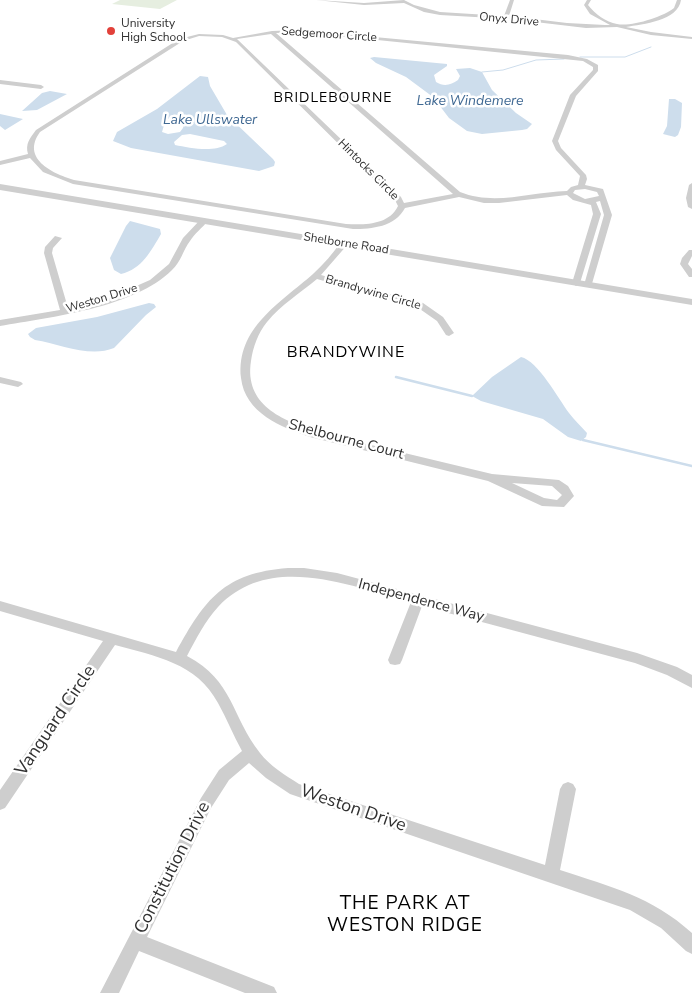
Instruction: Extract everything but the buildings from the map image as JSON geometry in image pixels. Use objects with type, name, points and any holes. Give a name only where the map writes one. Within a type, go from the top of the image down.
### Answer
[{"type":"street","points":[[318,0],[364,4],[402,1]]},
{"type":"street","points":[[506,18],[512,0]]},
{"type":"street","points":[[589,0],[586,5],[589,12],[616,26],[649,34],[692,38]]},
{"type":"street","points":[[616,26],[648,21],[664,16],[676,8],[679,0]]},
{"type":"street","name":"Onyx Drive","points":[[402,1],[419,8],[442,13],[570,26],[616,26]]},
{"type":"street","name":"Sedgemoor Circle","points":[[272,32],[294,31],[426,42],[568,57],[592,63],[596,66],[596,71],[573,95],[555,138],[558,149],[583,174],[584,179],[581,187]]},
{"type":"street","points":[[32,155],[30,143],[38,130],[178,42],[188,37],[203,35],[234,38],[272,32]]},
{"type":"street","name":"Sedgemoor Circle","points":[[272,32],[460,196],[498,202],[554,193],[569,193]]},
{"type":"street","name":"Hintocks Circle","points":[[32,155],[46,172],[73,182],[346,226],[370,225],[388,220],[397,214],[402,206],[398,198],[234,38]]},
{"type":"street","points":[[0,82],[41,87]]},
{"type":"street","points":[[0,159],[32,155]]},
{"type":"street","points":[[0,164],[32,155]]},
{"type":"street","points":[[692,185],[690,198],[692,208]]},
{"type":"street","name":"Shelborne Road","points":[[0,187],[692,302]]},
{"type":"street","points":[[576,283],[597,214],[594,204],[575,198],[569,193],[573,188],[581,187],[597,190],[602,193],[608,215],[588,285]]},
{"type":"street","points":[[402,206],[460,196]]},
{"type":"street","points":[[583,200],[592,201],[602,198]]},
{"type":"street","name":"Weston Drive","points":[[0,323],[65,311],[115,298],[152,282],[170,269],[185,241],[204,221]]},
{"type":"street","points":[[58,238],[49,247],[48,253],[65,311]]},
{"type":"street","name":"Shelbourne Court","points":[[344,244],[315,276],[277,306],[263,321],[253,337],[247,355],[245,373],[246,386],[255,402],[274,418],[298,429],[492,478],[554,483],[564,489],[568,496],[560,504],[547,504],[492,478]]},
{"type":"street","points":[[692,252],[686,258],[684,264],[692,275]]},
{"type":"street","name":"Brandywine Circle","points":[[315,276],[420,305],[440,319],[449,333]]},
{"type":"street","points":[[0,380],[18,384]]},
{"type":"street","name":"Independence Way","points":[[178,658],[203,617],[215,603],[241,584],[268,574],[295,572],[312,573],[637,658],[672,671],[692,682]]},
{"type":"street","points":[[395,660],[418,600]]},
{"type":"street","name":"Weston Drive","points":[[0,606],[178,658],[203,672],[214,683],[250,753],[273,775],[304,793],[648,910],[667,922],[692,945]]},
{"type":"street","name":"Vanguard Circle","points":[[0,803],[112,640]]},
{"type":"street","name":"Constitution Drive","points":[[108,993],[212,792],[224,776],[250,753]]},
{"type":"street","points":[[550,876],[568,789]]},
{"type":"street","points":[[135,941],[268,993]]},
{"type":"shaded area","points":[[120,0],[177,0],[160,9],[112,4]]},
{"type":"water","name":"Lake Windemere","points":[[370,58],[447,64],[447,66],[434,75],[436,82],[445,85],[458,80],[460,76],[456,69],[470,68],[482,72],[492,90],[516,113],[532,124],[527,129],[522,130],[482,134],[467,131],[449,118],[433,97],[406,77],[376,63]]},
{"type":"water","name":"Lake Ullswater","points":[[200,76],[208,77],[210,86],[227,115],[273,159],[275,162],[274,166],[259,171],[131,148],[113,141],[117,132],[157,109]],"holes":[[[171,116],[186,116],[180,132],[168,134],[162,132],[165,122]],[[190,134],[224,141],[227,144],[222,147],[209,149],[175,145],[174,142],[182,135]]]},
{"type":"water","points":[[50,91],[67,94],[37,110],[22,111],[42,93]]},
{"type":"water","points":[[669,99],[675,99],[682,103],[681,127],[678,135],[675,137],[663,134],[667,126]]},
{"type":"water","points":[[0,114],[23,119],[5,130],[0,126]]},
{"type":"water","points":[[130,221],[160,229],[161,234],[140,264],[121,274],[114,270],[110,258]]},
{"type":"water","points":[[149,303],[154,304],[156,307],[114,348],[105,351],[95,352],[75,349],[35,340],[28,334],[36,328],[97,317]]},
{"type":"water","points":[[521,357],[534,365],[541,373],[571,416],[587,433],[586,437],[581,441],[568,437],[543,419],[481,401],[472,396],[492,377]]},
{"type":"waterway","points":[[580,57],[625,57],[651,47]]},
{"type":"waterway","points":[[482,72],[503,70],[536,60],[564,59]]},
{"type":"waterway","points":[[396,377],[472,396]]},
{"type":"waterway","points":[[583,440],[692,466]]},
{"type":"place","name":"University High School","points":[[111,31]]},
{"type":"district","name":"BRIDLEBOURNE","points":[[333,99]]},
{"type":"district","name":"BRANDYWINE","points":[[346,353]]},
{"type":"district","name":"THE PARK AT WESTON RIDGE","points":[[405,915]]}]
